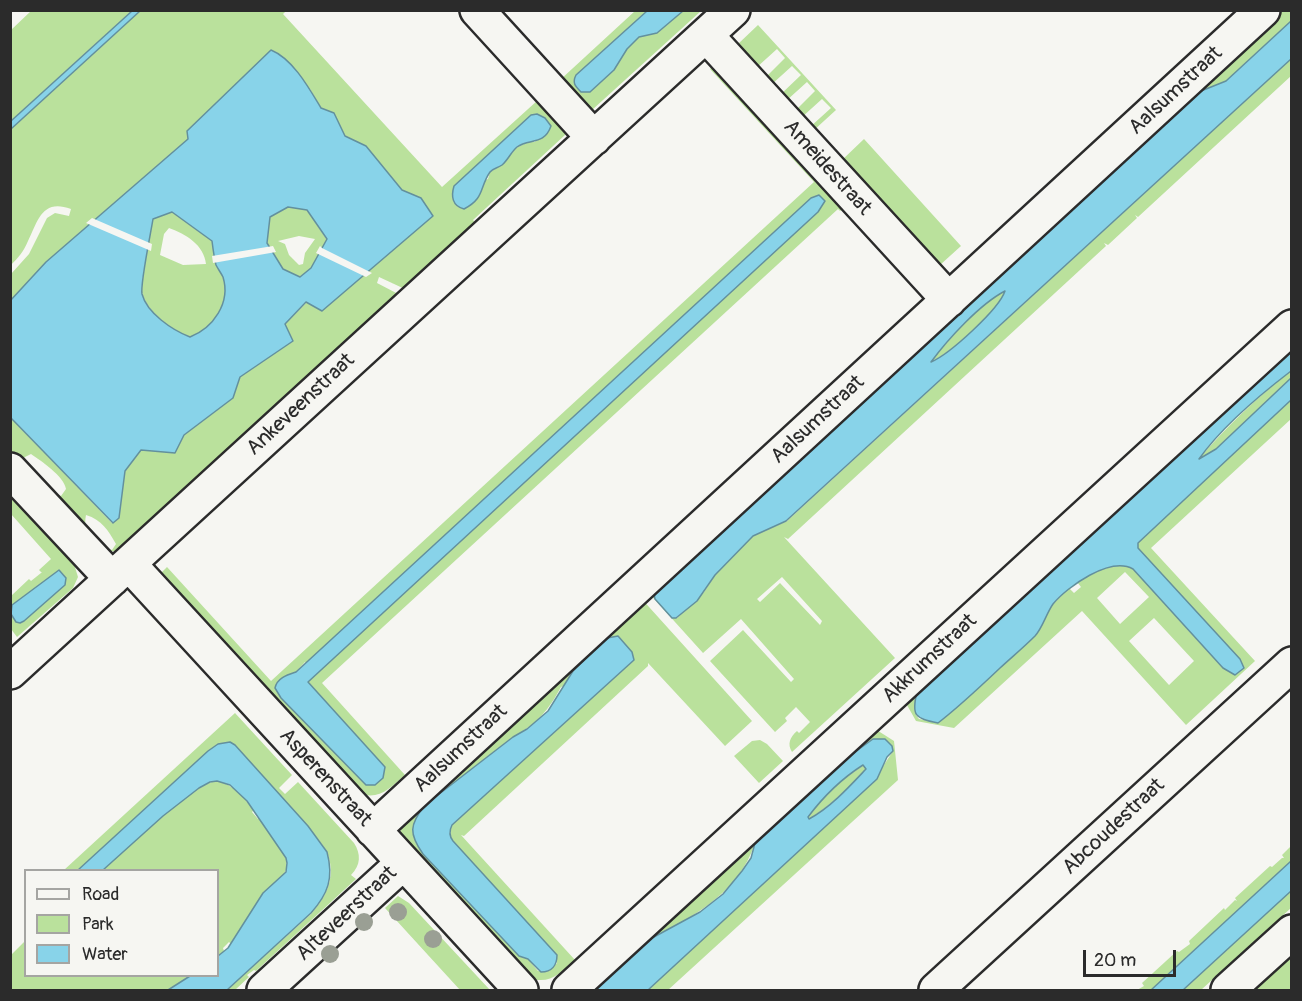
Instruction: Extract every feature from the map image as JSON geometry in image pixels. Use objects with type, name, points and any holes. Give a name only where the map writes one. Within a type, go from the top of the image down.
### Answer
[{"type":"street","points":[[477,10],[594,138]]},
{"type":"street","name":"Ankeveenstraat","points":[[10,672],[733,10]]},
{"type":"street","name":"Aalsumstraat","points":[[373,830],[1263,10]]},
{"type":"street","name":"Ameidestraat","points":[[706,35],[949,300]]},
{"type":"street","name":"Akkrumstraat","points":[[569,990],[1292,327]]},
{"type":"street","name":"Asperenstraat","points":[[10,470],[121,572],[373,830],[521,990]]},
{"type":"street","name":"Abcoudestraat","points":[[936,990],[1292,664]]},
{"type":"street","name":"Alteveerstraat","points":[[264,990],[403,863]]},
{"type":"street","points":[[1228,990],[1292,932]]},
{"type":"green space","points":[[31,11],[132,11],[11,121],[11,30]]},
{"type":"green space","points":[[140,11],[286,11],[283,14],[442,187],[538,100],[565,128],[565,135],[473,220],[478,226],[407,290],[379,277],[377,283],[402,296],[120,551],[112,551],[92,542],[11,453],[11,418],[112,523],[119,518],[125,471],[141,450],[175,453],[184,435],[233,398],[240,377],[293,341],[285,324],[307,302],[322,311],[421,198],[402,190],[366,146],[345,136],[334,113],[321,108],[310,89],[188,139],[46,262],[11,301],[11,274],[29,254],[47,218],[55,213],[69,216],[71,209],[61,206],[53,207],[42,213],[25,248],[11,265],[11,129]],"holes":[[[545,118],[535,142],[528,142],[516,148],[503,164],[490,172],[488,179],[452,193]],[[31,454],[57,474],[66,489],[61,496],[39,480],[23,458]],[[86,515],[104,526],[116,544],[112,550],[91,538],[85,522]]]},
{"type":"green space","points":[[635,11],[647,11],[576,75],[590,92],[614,70],[627,49],[639,37],[657,33],[683,11],[701,11],[592,110],[585,109],[560,80]]},
{"type":"green space","points":[[1280,11],[1291,11],[1291,21],[1226,81],[1201,91],[654,594],[655,599],[672,618],[677,618],[704,592],[715,575],[753,536],[787,521],[1291,59],[1291,76],[1138,217],[1135,215],[1137,218],[1108,245],[1104,243],[1106,246],[788,539],[784,537],[895,658],[792,752],[791,738],[810,722],[796,707],[785,718],[787,721],[775,732],[710,661],[743,630],[791,682],[794,679],[741,619],[703,653],[647,591]],"holes":[[[782,577],[822,621],[820,625],[780,583],[760,602],[757,599]]]},
{"type":"green space","points":[[758,25],[836,110],[813,131],[810,127],[831,108],[822,99],[801,118],[795,111],[815,91],[807,82],[786,101],[780,95],[801,75],[792,66],[771,85],[765,78],[785,58],[777,49],[756,68],[740,49],[738,44]]},
{"type":"green space","points":[[716,63],[846,206],[840,211],[838,209],[322,683],[405,775],[384,792],[372,795],[358,793],[160,574],[167,567],[271,681],[814,182],[710,69]],"holes":[[[305,662],[313,677],[308,682],[385,767],[281,679],[296,672]]]},
{"type":"green space","points":[[864,139],[961,246],[940,265],[841,161]]},
{"type":"green space","points":[[288,207],[307,210],[327,240],[311,268],[300,277],[283,269],[267,243],[270,217]],"holes":[[[299,236],[315,239],[305,253],[303,264],[299,265],[289,255],[285,244],[278,241]]]},
{"type":"green space","points":[[172,212],[212,241],[216,265],[223,277],[225,287],[222,305],[218,314],[206,328],[190,337],[176,330],[155,314],[142,293],[153,218]],"holes":[[[169,228],[198,246],[205,257],[206,264],[183,265],[160,255],[164,234]]]},
{"type":"green space","points":[[1007,290],[992,311],[972,331],[950,350],[929,363],[975,313]]},
{"type":"green space","points":[[1291,341],[1001,615],[916,715],[919,719],[938,722],[1037,634],[1052,605],[1069,588],[1074,593],[1081,587],[1077,582],[1097,572],[1119,566],[1133,569],[1223,668],[1235,675],[1243,668],[1138,548],[1138,543],[1291,400],[1291,419],[1151,548],[1255,661],[1186,725],[1082,611],[954,728],[916,721],[903,698]],"holes":[[[1125,572],[1149,597],[1120,624],[1097,598]],[[1154,618],[1194,661],[1169,685],[1129,641]]]},
{"type":"green space","points":[[1291,371],[1291,378],[1216,449],[1197,461],[1242,413]]},
{"type":"green space","points":[[11,495],[74,564],[78,577],[73,588],[17,637],[11,629],[11,614],[16,622],[64,575],[59,570],[11,607],[11,596],[29,579],[31,581],[42,573],[39,570],[51,559],[11,514]]},
{"type":"green space","points":[[640,597],[752,721],[725,746],[648,663],[648,666],[464,836],[461,835],[575,960],[559,974],[547,979],[527,977],[401,837],[400,824]],"holes":[[[634,660],[452,825],[450,833],[453,841],[557,963],[549,971],[538,971],[528,959],[519,956],[423,854],[417,818],[425,805],[535,722],[561,687]]]},
{"type":"green space","points":[[235,713],[292,775],[279,788],[285,794],[298,782],[354,843],[359,859],[351,875],[356,879],[256,971],[247,975],[249,977],[235,990],[227,990],[311,914],[325,894],[331,872],[328,855],[322,844],[296,814],[218,744],[79,869],[65,869]]},
{"type":"green space","points":[[872,727],[894,741],[898,780],[668,990],[648,990],[877,779],[893,751],[892,746],[885,739],[755,843],[747,862],[724,892],[676,926],[641,944]]},
{"type":"green space","points":[[760,740],[783,761],[759,783],[734,756],[752,741]]},
{"type":"green space","points":[[864,765],[867,768],[847,789],[809,819],[808,817],[833,789]]},
{"type":"green space","points":[[217,781],[233,788],[242,796],[286,858],[287,868],[283,876],[261,896],[231,944],[229,942],[219,955],[219,869],[104,869],[176,805],[206,785]]},
{"type":"green space","points":[[1291,846],[1291,861],[1151,990],[1137,990],[1144,986],[1142,983],[1177,951],[1179,952],[1190,944],[1189,941],[1224,908],[1225,910],[1235,900],[1237,901],[1235,898],[1270,866],[1272,867],[1284,858],[1282,855]]},
{"type":"green space","points":[[1291,891],[1291,908],[1201,990],[1183,990]]},
{"type":"green space","points":[[398,896],[409,903],[490,990],[460,990],[385,908]]},
{"type":"green space","points":[[24,942],[24,977],[188,977],[168,990],[11,990],[11,955]]},
{"type":"green space","points":[[1291,953],[1291,990],[1251,990]]},
{"type":"water","points":[[132,11],[140,11],[11,129],[11,121]]},
{"type":"water","points":[[647,11],[683,11],[657,33],[639,37],[627,49],[614,70],[590,92],[581,92],[575,84],[576,75]]},
{"type":"water","points":[[1291,21],[1291,59],[786,521],[753,536],[715,575],[697,601],[676,618],[672,618],[655,599],[654,594],[1201,91],[1226,81]],"holes":[[[1005,291],[1001,299],[973,330],[950,350],[931,362],[965,323],[985,304]]]},
{"type":"water","points":[[271,50],[293,67],[321,108],[334,113],[345,136],[366,146],[402,190],[421,198],[433,216],[322,311],[306,302],[285,324],[293,341],[240,377],[233,398],[184,435],[175,453],[141,450],[125,471],[119,518],[113,523],[11,418],[10,301],[46,262],[188,139],[187,131]],"holes":[[[288,207],[307,210],[327,239],[311,268],[300,277],[283,269],[267,243],[270,217]],[[172,212],[212,241],[216,265],[223,277],[225,287],[222,305],[213,321],[190,337],[161,320],[149,308],[142,294],[153,219]]]},
{"type":"water","points":[[537,114],[545,118],[551,126],[548,132],[540,139],[517,147],[502,165],[490,172],[479,197],[471,205],[464,209],[457,206],[453,197],[454,186],[531,115]]},
{"type":"water","points":[[819,195],[825,201],[818,212],[308,682],[385,767],[383,778],[375,785],[366,785],[281,698],[275,688],[278,682],[283,677],[296,672],[811,198]]},
{"type":"water","points":[[1291,349],[1291,371],[1230,424],[1199,459],[1216,449],[1291,378],[1291,400],[1138,543],[1138,548],[1240,659],[1244,668],[1235,675],[1223,668],[1133,569],[1124,566],[1113,567],[1090,575],[1060,597],[1053,604],[1035,636],[938,723],[917,715],[915,706],[917,692]]},
{"type":"water","points":[[59,570],[66,578],[65,585],[24,621],[16,622],[11,614],[12,605]]},
{"type":"water","points":[[618,636],[632,652],[634,660],[450,829],[453,841],[557,955],[553,967],[541,972],[528,959],[519,956],[423,854],[413,835],[414,824],[425,805],[548,711],[573,671],[607,638]]},
{"type":"water","points":[[873,739],[885,739],[892,746],[893,751],[887,757],[877,779],[648,990],[591,990],[641,944],[700,912],[723,894],[751,858],[755,843],[763,833],[844,760]],"holes":[[[863,765],[866,769],[832,803],[809,819],[808,817],[826,795],[840,782]]]},
{"type":"water","points":[[230,742],[235,745],[308,826],[327,852],[330,870],[328,885],[322,899],[311,913],[227,990],[168,990],[188,977],[219,977],[219,955],[228,948],[263,893],[286,872],[286,858],[247,801],[230,785],[217,781],[210,782],[163,816],[104,869],[79,869],[218,744]]},
{"type":"water","points":[[1291,861],[1291,891],[1183,990],[1151,990]]},
{"type":"pier","points":[[92,218],[152,244],[151,251],[86,223]]},
{"type":"pier","points":[[273,246],[276,252],[213,263],[212,256]]},
{"type":"pier","points":[[320,246],[372,273],[366,277],[316,253]]}]
